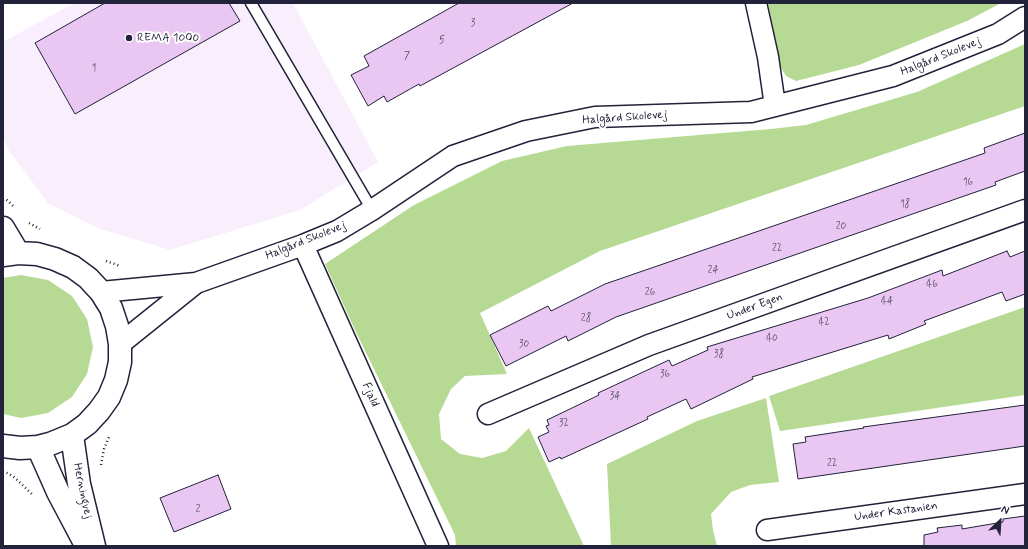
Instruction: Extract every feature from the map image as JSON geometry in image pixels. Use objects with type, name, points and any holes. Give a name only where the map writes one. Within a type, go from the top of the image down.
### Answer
[{"type":"main road","points":[[3,228],[10,254],[37,254],[56,258],[88,278],[101,292],[111,308],[117,326],[120,344],[120,362],[116,380],[109,397],[87,424],[72,435],[50,444],[38,447],[20,448],[3,446]]},
{"type":"main road","name":"Herningvej","points":[[72,435],[79,484],[94,546]]},
{"type":"main road","name":"Herningvej","points":[[38,447],[58,492],[86,546]]},
{"type":"street","points":[[756,3],[768,57],[775,106]]},
{"type":"street","name":"Halgård Skolevej","points":[[101,292],[196,283],[302,245],[338,231],[453,156],[526,131],[595,117],[751,112],[894,76],[998,34],[1025,17]]},
{"type":"street","name":"Under Egen","points":[[488,414],[648,345],[1025,210]]},
{"type":"street","name":"Fjald","points":[[302,245],[438,546]]},
{"type":"street","name":"Halgård Skolevej","points":[[120,344],[196,283]]},
{"type":"street","name":"Under Kastanien","points":[[767,530],[1025,494]]},
{"type":"lane","points":[[251,3],[372,210]]},
{"type":"shaded area","points":[[74,3],[293,3],[378,162],[300,210],[170,250],[100,229],[48,203],[7,148],[3,135],[3,42]]},
{"type":"green space","points":[[768,3],[1001,3],[967,21],[859,65],[796,81],[786,76],[779,64]]},
{"type":"green space","points":[[1025,44],[1025,106],[600,251],[480,313],[507,374],[465,376],[451,389],[439,414],[441,439],[460,454],[482,458],[506,451],[529,428],[584,546],[456,546],[455,535],[355,330],[325,264],[414,205],[502,161],[567,146],[806,125],[917,92]]},
{"type":"green space","points":[[21,275],[48,280],[72,296],[87,319],[93,347],[87,374],[72,397],[48,413],[21,418],[3,414],[3,278]]},
{"type":"green space","points":[[1025,307],[1025,395],[780,431],[769,396]]},
{"type":"green space","points":[[766,398],[779,482],[750,485],[731,492],[711,514],[717,546],[611,546],[607,464],[697,421]]},
{"type":"building","points":[[105,3],[229,3],[240,21],[75,114],[35,43]]},
{"type":"building","points":[[459,3],[573,3],[420,86],[419,84],[387,102],[384,96],[368,106],[351,75],[369,66],[364,56]]},
{"type":"building","points":[[1025,133],[1025,171],[995,182],[996,185],[616,317],[568,341],[566,336],[506,366],[490,335],[548,306],[551,311],[605,284],[985,153],[984,148]]},
{"type":"building","points":[[1007,251],[1010,257],[1025,251],[1025,294],[1006,301],[1002,292],[924,321],[926,324],[889,339],[888,335],[752,377],[753,379],[691,409],[686,399],[647,417],[648,419],[561,459],[560,457],[549,462],[538,437],[549,432],[546,426],[549,425],[547,420],[599,395],[598,393],[669,360],[672,366],[708,350],[707,347],[868,298],[942,270],[943,276]]},
{"type":"building","points":[[1025,405],[1025,446],[798,479],[793,444],[806,442],[805,437],[864,428],[863,427]]},
{"type":"building","points":[[218,475],[231,509],[174,532],[160,498]]},
{"type":"building","points":[[1025,516],[1025,546],[924,546],[924,535],[938,532],[937,528],[962,525],[962,529],[1003,522],[1003,519]]},
{"type":"place","name":"REMA 1000","points":[[129,38]]}]
